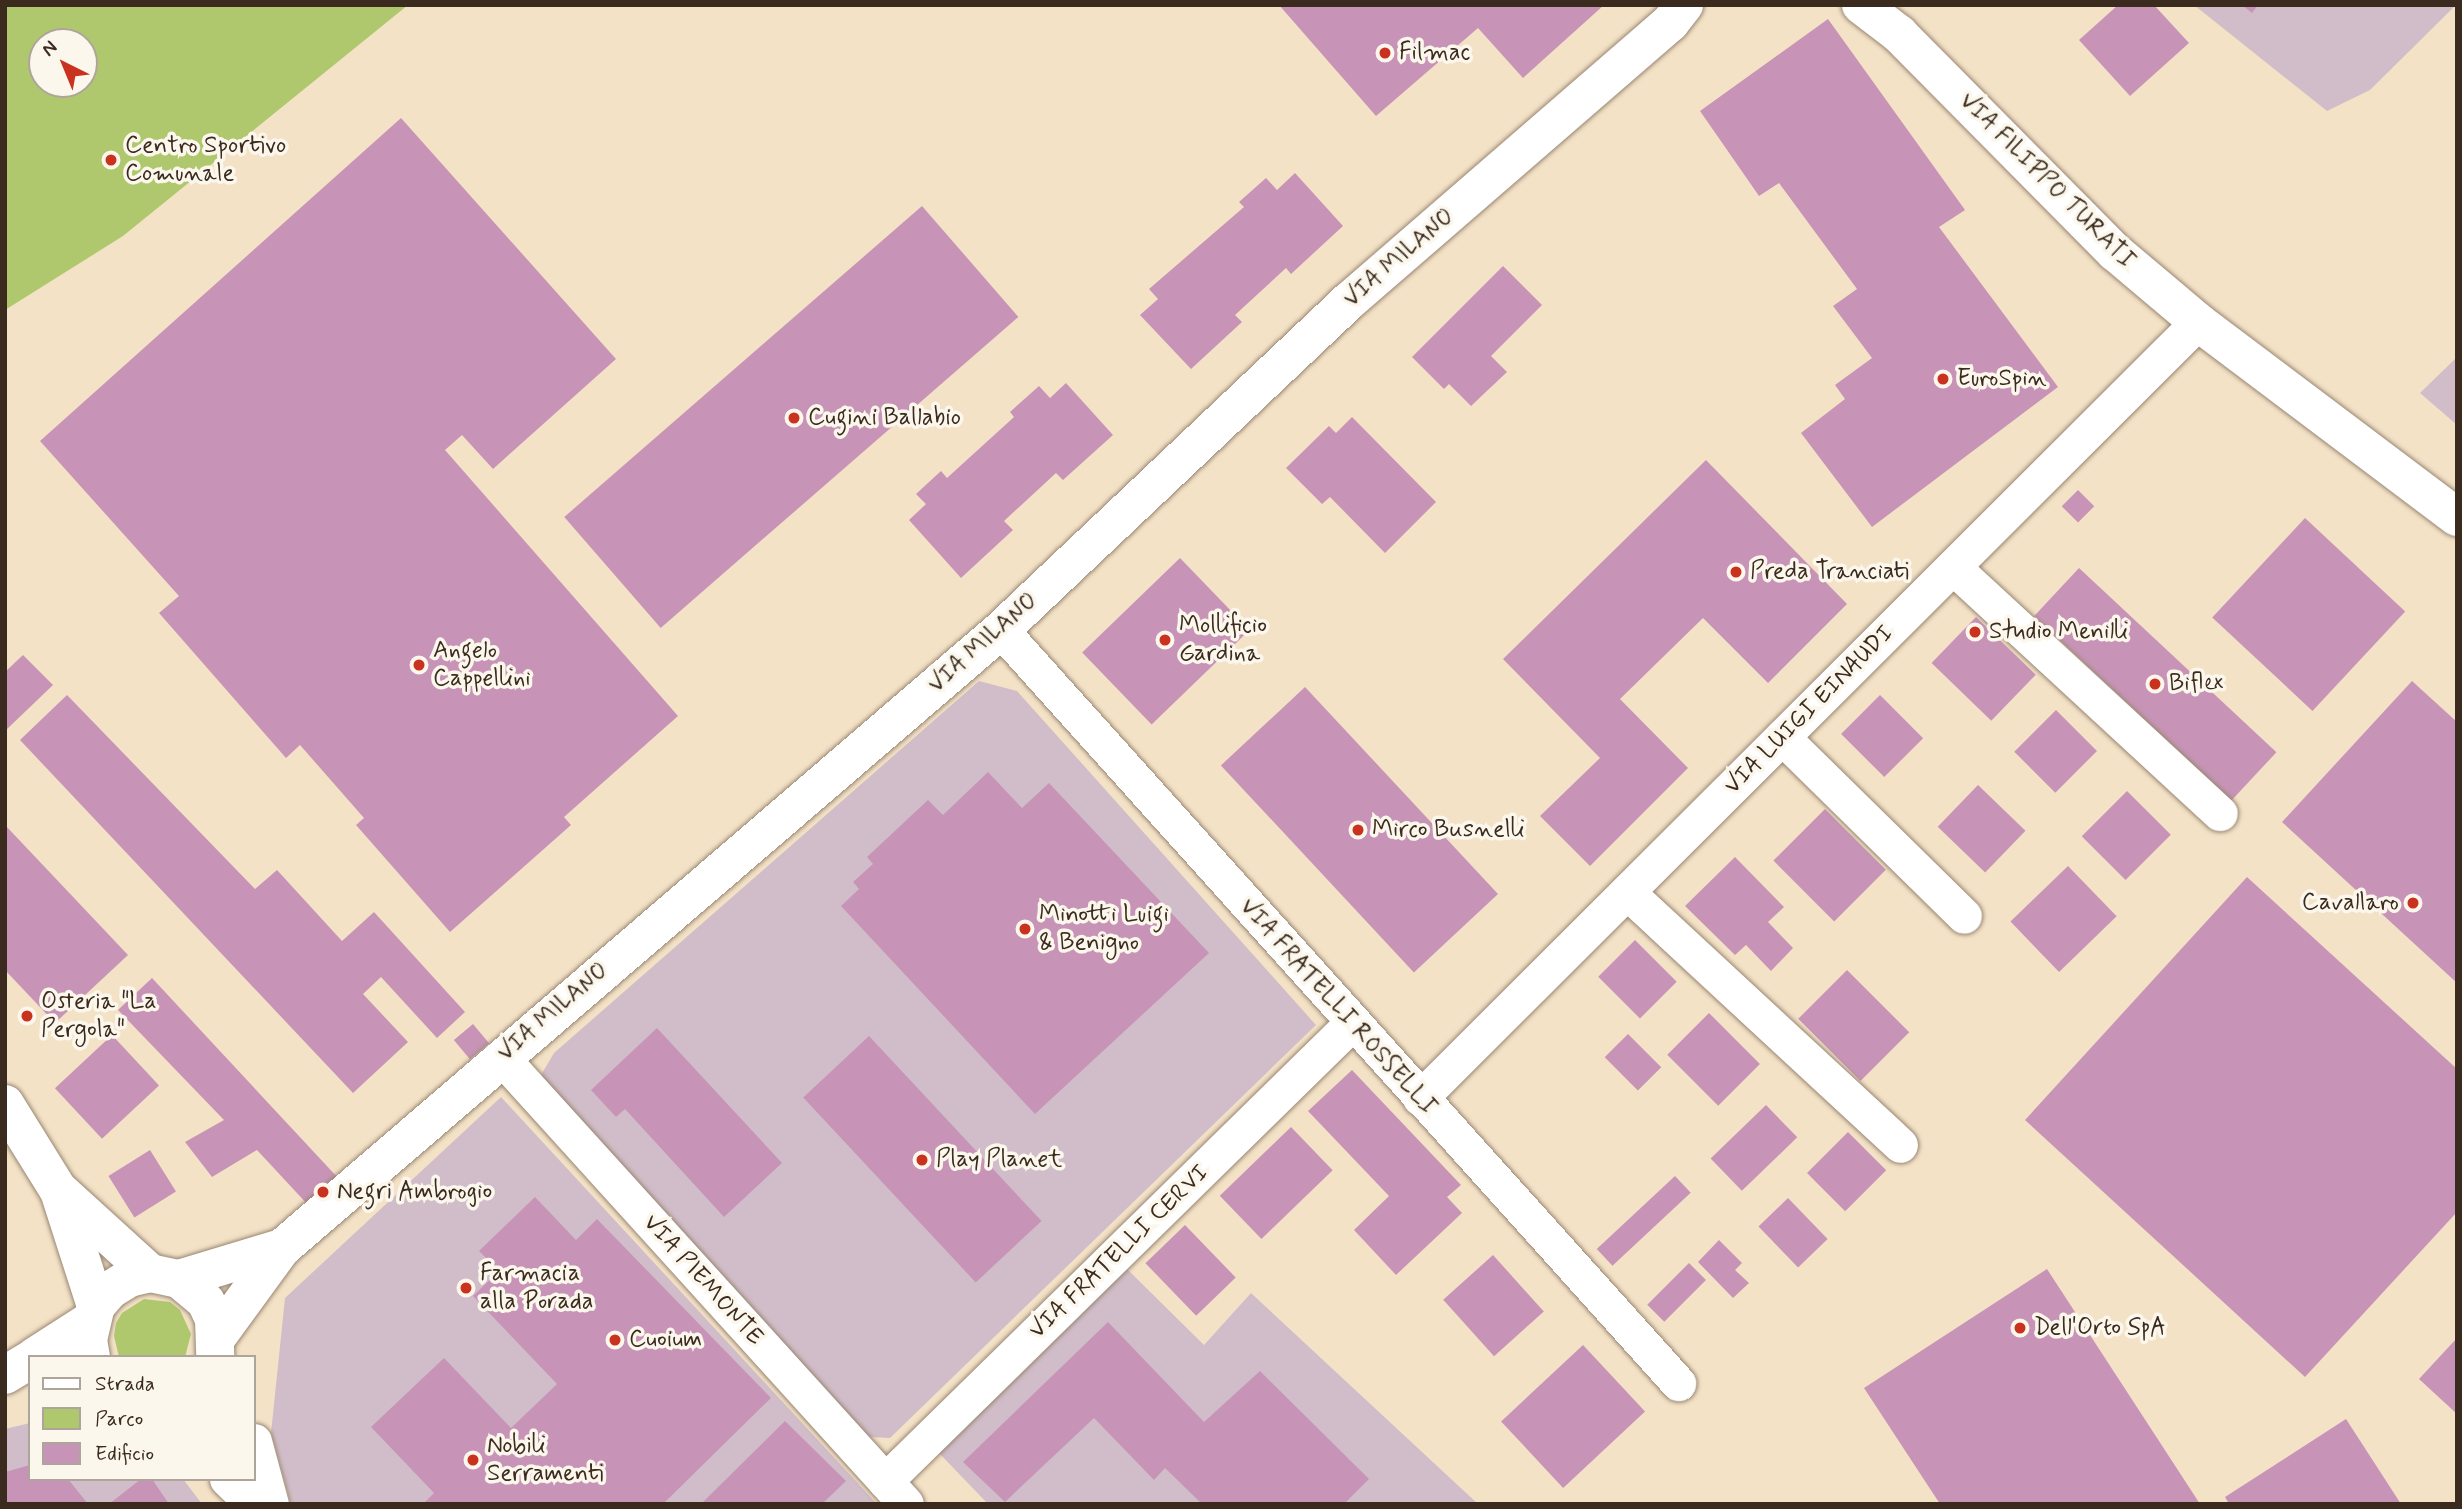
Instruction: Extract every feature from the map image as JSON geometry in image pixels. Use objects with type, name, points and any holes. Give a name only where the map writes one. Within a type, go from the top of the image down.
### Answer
[{"type":"street","name":"VIA MILANO","points":[[216,1347],[282,1248],[1001,630],[1349,301],[1677,14],[1706,5]]},
{"type":"street","name":"VIA FILIPPO TURATI","points":[[1861,5],[1894,20],[2115,252],[2199,322],[2457,517]]},
{"type":"street","name":"VIA LUIGI EINAUDI","points":[[1420,1098],[2199,322]]},
{"type":"street","points":[[1953,567],[2220,813]]},
{"type":"street","name":"VIA FRATELLI ROSSELLI","points":[[1001,630],[1678,1383]]},
{"type":"street","points":[[1782,737],[1964,916]]},
{"type":"street","points":[[1627,892],[1900,1144]]},
{"type":"street","name":"VIA FRATELLI CERVI","points":[[896,1493],[1352,1023]]},
{"type":"street","name":"VIA PIEMONTE","points":[[501,1057],[896,1493]]},
{"type":"street","points":[[5,1104],[59,1191],[93,1328],[38,1355]]},
{"type":"street","points":[[59,1191],[164,1276],[206,1302],[216,1347]]},
{"type":"street","name":"VIA MILANO","points":[[93,1328],[119,1284],[282,1248]]},
{"type":"street","points":[[5,1375],[28,1361]]},
{"type":"street","points":[[5,1387],[28,1389]]},
{"type":"street","points":[[256,1448],[271,1504]]},
{"type":"street","points":[[230,1481],[253,1504]]},
{"type":"shaded area","points":[[2194,5],[2456,5],[2370,90],[2327,111]]},
{"type":"shaded area","points":[[2457,357],[2457,425],[2420,393]]},
{"type":"shaded area","points":[[979,681],[1017,691],[1316,1025],[890,1438],[869,1437],[552,1097],[541,1075],[554,1053]]},
{"type":"shaded area","points":[[501,1097],[877,1504],[291,1504],[271,1433],[285,1298]]},
{"type":"shaded area","points":[[1126,1268],[1204,1345],[1251,1293],[1478,1504],[988,1504],[938,1452]]},
{"type":"shaded area","points":[[28,1423],[28,1481],[185,1481],[202,1504],[5,1504],[5,1429]]},
{"type":"green space","name":"Centro Sportivo Comunale","points":[[5,5],[408,5],[123,236],[5,310]]},
{"type":"green space","points":[[144,1299],[170,1302],[180,1310],[191,1334],[186,1355],[119,1355],[114,1336],[116,1323],[122,1313]]},
{"type":"building","name":"Filmac","points":[[1279,5],[1604,5],[1523,78],[1478,28],[1376,116]]},
{"type":"building","points":[[2118,5],[2154,5],[2189,43],[2130,96],[2079,40]]},
{"type":"building","points":[[2242,5],[2258,5],[2252,13]]},
{"type":"building","points":[[1828,19],[1965,210],[1939,227],[2058,387],[1872,527],[1801,433],[1845,399],[1835,385],[1872,358],[1833,306],[1857,289],[1779,183],[1759,196],[1700,111]]},
{"type":"building","points":[[401,118],[616,359],[493,469],[462,435],[445,450],[678,716],[564,817],[571,825],[450,932],[356,825],[364,818],[300,745],[286,758],[159,613],[179,596],[40,441]]},
{"type":"building","points":[[1295,173],[1343,226],[1291,274],[1286,268],[1235,315],[1242,322],[1191,369],[1140,315],[1158,299],[1149,289],[1244,207],[1239,202],[1266,178],[1277,190]]},
{"type":"building","name":"Cugini Ballabio","points":[[922,206],[1018,317],[661,628],[564,517]]},
{"type":"building","points":[[1503,266],[1542,305],[1491,356],[1507,372],[1471,406],[1449,384],[1444,389],[1412,357]]},
{"type":"building","points":[[1066,383],[1113,435],[1063,480],[1056,473],[1004,521],[1013,530],[961,578],[909,520],[926,504],[916,494],[941,471],[947,478],[1014,417],[1010,412],[1039,386],[1050,398]]},
{"type":"building","points":[[1352,417],[1436,502],[1385,553],[1330,497],[1322,504],[1286,468],[1329,426],[1336,433]]},
{"type":"building","points":[[1706,460],[1847,604],[1768,683],[1703,618],[1620,699],[1688,768],[1590,866],[1540,816],[1600,758],[1503,659]]},
{"type":"building","points":[[2078,490],[2094,506],[2078,523],[2062,506]]},
{"type":"building","points":[[2305,518],[2405,611],[2312,711],[2212,617]]},
{"type":"building","name":"Mollificio Gardina","points":[[1180,558],[1249,630],[1152,724],[1082,652]]},
{"type":"building","name":"Biflex","points":[[2079,568],[2276,752],[2231,800],[2034,616]]},
{"type":"building","points":[[1976,617],[2036,675],[1991,721],[1932,663]]},
{"type":"building","points":[[23,655],[53,685],[5,731],[5,672]]},
{"type":"building","name":"Cavallaro","points":[[2412,681],[2457,722],[2457,983],[2282,822]]},
{"type":"building","name":"Mirco Busnelli","points":[[1305,687],[1498,894],[1414,972],[1221,765]]},
{"type":"building","points":[[67,695],[255,889],[277,870],[342,941],[374,912],[465,1012],[437,1038],[381,977],[363,994],[408,1042],[353,1093],[20,740]]},
{"type":"building","points":[[1880,695],[1923,738],[1884,777],[1841,734]]},
{"type":"building","points":[[2056,710],[2097,751],[2055,793],[2014,752]]},
{"type":"building","name":"Minotti Luigi & Benigno","points":[[988,772],[1022,808],[1049,783],[1209,953],[1035,1114],[841,906],[859,889],[853,882],[873,864],[867,857],[928,800],[943,815]]},
{"type":"building","points":[[1978,785],[2025,831],[1985,873],[1938,827]]},
{"type":"building","points":[[2127,791],[2171,835],[2126,880],[2082,836]]},
{"type":"building","points":[[1825,809],[1886,870],[1834,921],[1773,861]]},
{"type":"building","points":[[5,825],[128,955],[55,1023],[5,970]]},
{"type":"building","points":[[1735,857],[1784,907],[1768,922],[1793,948],[1771,971],[1746,945],[1735,955],[1685,906]]},
{"type":"building","points":[[2068,866],[2117,916],[2059,972],[2010,922]]},
{"type":"building","points":[[2247,877],[2457,1069],[2457,1212],[2305,1377],[2025,1120]]},
{"type":"building","points":[[1635,940],[1677,982],[1640,1018],[1598,977]]},
{"type":"building","points":[[1847,970],[1909,1032],[1860,1081],[1798,1019]]},
{"type":"building","points":[[152,978],[339,1179],[309,1206],[257,1150],[212,1177],[185,1142],[224,1120],[118,1010]]},
{"type":"building","points":[[1709,1013],[1760,1064],[1718,1106],[1667,1055]]},
{"type":"building","points":[[473,1024],[489,1043],[470,1059],[454,1040]]},
{"type":"building","points":[[657,1028],[782,1163],[724,1217],[625,1109],[616,1117],[591,1090]]},
{"type":"building","points":[[1628,1034],[1661,1067],[1638,1091],[1605,1057]]},
{"type":"building","points":[[112,1035],[159,1085],[102,1139],[55,1088]]},
{"type":"building","name":"Play Planet","points":[[869,1036],[1042,1221],[976,1282],[803,1097]]},
{"type":"building","points":[[1352,1070],[1461,1185],[1447,1197],[1462,1213],[1396,1275],[1354,1230],[1389,1196],[1308,1111]]},
{"type":"building","points":[[1766,1105],[1797,1137],[1742,1191],[1711,1158]]},
{"type":"building","points":[[1291,1127],[1333,1170],[1261,1239],[1220,1196]]},
{"type":"building","points":[[1848,1132],[1886,1170],[1845,1211],[1807,1173]]},
{"type":"building","points":[[150,1150],[176,1192],[134,1218],[108,1176]]},
{"type":"building","points":[[1675,1176],[1691,1193],[1612,1266],[1597,1249]]},
{"type":"building","name":"Cuoium","points":[[535,1197],[576,1240],[597,1219],[771,1398],[663,1504],[423,1504],[434,1493],[371,1427],[444,1358],[511,1428],[557,1384],[473,1296],[499,1271],[479,1251]]},
{"type":"building","points":[[1788,1198],[1828,1239],[1798,1267],[1759,1226]]},
{"type":"building","points":[[1185,1225],[1236,1278],[1196,1316],[1145,1263]]},
{"type":"building","points":[[1719,1240],[1742,1263],[1735,1270],[1749,1283],[1733,1298],[1698,1262]]},
{"type":"building","points":[[1493,1255],[1544,1311],[1494,1356],[1443,1300]]},
{"type":"building","points":[[1689,1263],[1706,1280],[1664,1322],[1647,1305]]},
{"type":"building","name":"Dell'Orto SpA","points":[[2047,1269],[2200,1504],[1940,1504],[1864,1388]]},
{"type":"building","points":[[1108,1322],[1204,1422],[1260,1371],[1369,1479],[1344,1504],[1202,1504],[1165,1468],[1154,1480],[1094,1418],[1005,1502],[963,1462]]},
{"type":"building","points":[[2457,1338],[2457,1414],[2419,1379]]},
{"type":"building","points":[[1583,1345],[1645,1412],[1563,1488],[1501,1421]]},
{"type":"building","points":[[2346,1419],[2401,1504],[2229,1504],[2225,1497]]},
{"type":"building","points":[[785,1421],[846,1481],[822,1504],[701,1504]]},
{"type":"building","points":[[28,1466],[28,1481],[70,1481],[88,1504],[5,1504],[5,1472]]},
{"type":"building","points":[[138,1481],[153,1481],[169,1504],[109,1504]]},
{"type":"place","name":"Filmac","points":[[1385,53]]},
{"type":"place","name":"Centro Sportivo Comunale","points":[[111,160]]},
{"type":"place","name":"EuroSpin","points":[[1943,379]]},
{"type":"place","name":"Cugini Ballabio","points":[[794,418]]},
{"type":"place","name":"Preda Tranciati","points":[[1736,572]]},
{"type":"place","name":"Studio Menilli","points":[[1975,632]]},
{"type":"place","name":"Mollificio Gardina","points":[[1165,640]]},
{"type":"place","name":"Angelo Cappellini","points":[[419,665]]},
{"type":"place","name":"Biflex","points":[[2155,684]]},
{"type":"place","name":"Mirco Busnelli","points":[[1358,830]]},
{"type":"place","name":"Cavallaro","points":[[2413,903]]},
{"type":"place","name":"Minotti Luigi & Benigno","points":[[1025,929]]},
{"type":"place","name":"Osteria \"La Pergola\"","points":[[27,1016]]},
{"type":"place","name":"Play Planet","points":[[922,1160]]},
{"type":"place","name":"Negri Ambrogio","points":[[323,1192]]},
{"type":"place","name":"Farmacia alla Porada","points":[[466,1288]]},
{"type":"place","name":"Dell'Orto SpA","points":[[2020,1328]]},
{"type":"place","name":"Cuoium","points":[[615,1340]]},
{"type":"place","name":"Nobili Serramenti","points":[[473,1460]]}]
